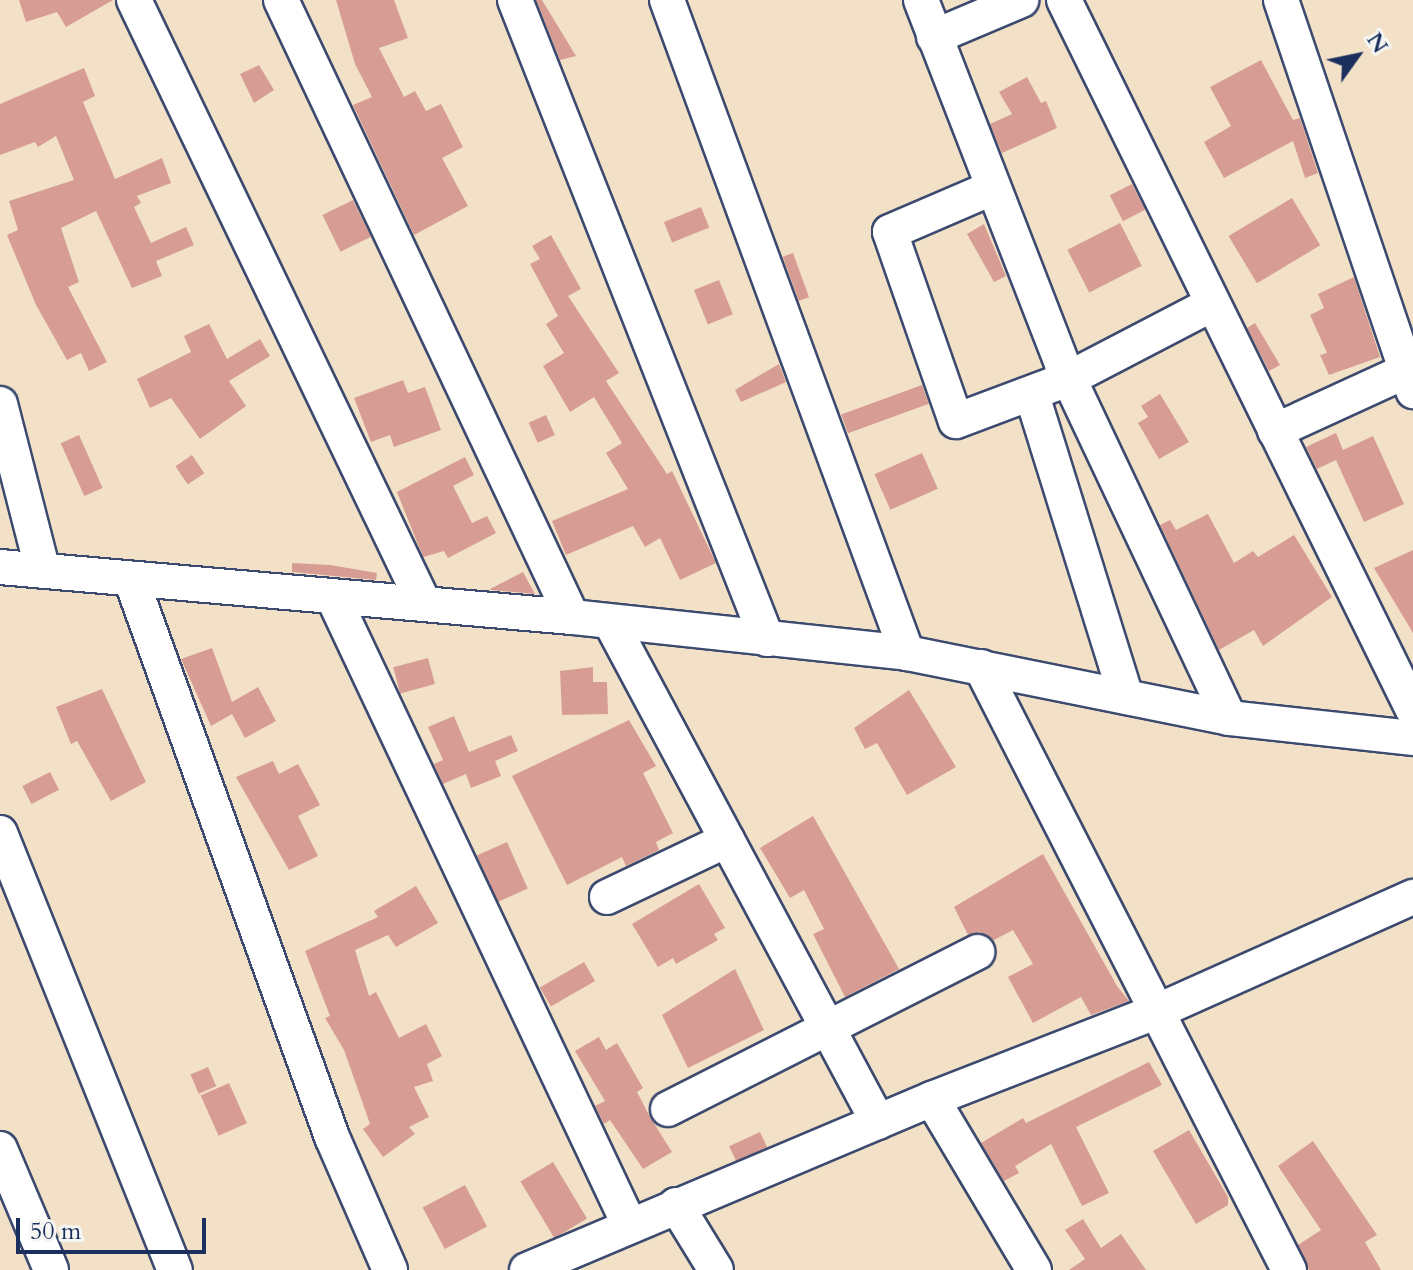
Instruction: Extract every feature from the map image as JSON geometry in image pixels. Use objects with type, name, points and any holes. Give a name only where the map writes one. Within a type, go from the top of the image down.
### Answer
[{"type":"street","points":[[134,0],[424,604]]},
{"type":"street","points":[[281,0],[572,617]]},
{"type":"street","points":[[515,0],[767,639]]},
{"type":"street","points":[[667,0],[907,653]]},
{"type":"street","points":[[921,0],[1068,379],[1229,718]]},
{"type":"street","points":[[934,37],[1021,0]]},
{"type":"street","points":[[1064,0],[1413,710]]},
{"type":"street","points":[[1275,431],[1409,381],[1281,0]]},
{"type":"street","points":[[992,188],[895,227],[891,237],[956,421],[1068,379],[1212,304]]},
{"type":"street","points":[[1032,395],[1126,697]]},
{"type":"street","points":[[0,404],[43,571]]},
{"type":"street","points":[[0,567],[572,617],[907,653],[1229,718],[1413,738]]},
{"type":"street","points":[[131,579],[332,1137],[390,1270]]},
{"type":"street","points":[[333,597],[629,1224]]},
{"type":"street","points":[[611,623],[878,1122]]},
{"type":"street","points":[[981,667],[1160,1010],[1289,1270]]},
{"type":"street","points":[[0,833],[175,1270]]},
{"type":"street","points":[[607,897],[727,840]]},
{"type":"street","points":[[527,1270],[629,1224],[932,1099],[1160,1010],[1413,897]]},
{"type":"street","points":[[668,1109],[978,952]]},
{"type":"street","points":[[932,1099],[1034,1270]]},
{"type":"street","points":[[0,1149],[51,1270]]},
{"type":"street","points":[[676,1205],[716,1270]]},
{"type":"building","points":[[19,0],[113,0],[66,27],[57,12],[26,22]]},
{"type":"building","points":[[336,0],[394,0],[408,38],[379,48],[404,97],[415,91],[426,111],[441,104],[463,147],[442,158],[468,206],[414,235],[353,105],[372,97],[355,64]]},
{"type":"building","points":[[536,0],[542,0],[576,56],[560,60]]},
{"type":"building","points":[[1261,60],[1293,120],[1300,118],[1318,173],[1305,178],[1293,141],[1224,178],[1204,142],[1231,126],[1210,87]]},
{"type":"building","points":[[259,65],[274,90],[254,103],[240,74]]},
{"type":"building","points":[[84,68],[95,96],[83,102],[115,179],[162,158],[171,183],[137,196],[141,203],[134,207],[151,243],[186,227],[194,245],[156,261],[162,276],[132,288],[96,211],[61,228],[79,282],[68,287],[107,362],[89,371],[81,353],[67,360],[36,305],[7,235],[18,230],[9,201],[74,180],[56,136],[38,147],[35,142],[0,155],[0,104]]},
{"type":"building","points":[[1027,77],[1041,103],[1046,101],[1057,128],[1002,153],[990,124],[1012,114],[999,92]]},
{"type":"building","points":[[1132,184],[1145,210],[1123,221],[1110,195]]},
{"type":"building","points":[[1292,198],[1320,245],[1257,283],[1229,236]]},
{"type":"building","points":[[353,200],[371,237],[340,252],[322,215]]},
{"type":"building","points":[[701,207],[709,227],[672,242],[664,222]]},
{"type":"building","points":[[1120,223],[1142,266],[1089,293],[1067,250]]},
{"type":"building","points":[[984,224],[1006,276],[994,282],[967,234]]},
{"type":"building","points":[[551,235],[581,289],[568,296],[619,373],[606,381],[667,474],[672,471],[716,563],[680,580],[660,538],[645,547],[633,526],[566,555],[552,521],[628,489],[606,453],[622,443],[594,397],[570,412],[543,366],[564,353],[546,324],[558,316],[530,264],[540,259],[532,246]]},
{"type":"building","points":[[793,253],[809,297],[799,301],[783,257]]},
{"type":"building","points":[[1354,277],[1380,357],[1329,375],[1320,355],[1327,353],[1310,315],[1324,308],[1318,294]]},
{"type":"building","points":[[719,280],[733,314],[708,324],[694,290]]},
{"type":"building","points":[[1255,323],[1280,365],[1269,371],[1247,328]]},
{"type":"building","points":[[209,324],[227,359],[260,339],[270,356],[229,381],[246,406],[200,439],[171,398],[150,408],[137,379],[191,352],[184,336]]},
{"type":"building","points":[[779,364],[786,382],[741,402],[735,390]]},
{"type":"building","points":[[403,380],[408,393],[425,387],[441,430],[394,447],[390,435],[371,442],[354,398]]},
{"type":"building","points":[[922,385],[929,404],[848,433],[841,414]]},
{"type":"building","points":[[1160,394],[1189,442],[1159,459],[1138,423],[1148,417],[1141,406]]},
{"type":"building","points":[[546,415],[555,435],[538,443],[529,423]]},
{"type":"building","points":[[1336,433],[1343,450],[1373,436],[1404,504],[1364,522],[1336,460],[1317,469],[1306,447]]},
{"type":"building","points":[[79,435],[103,488],[84,496],[61,443]]},
{"type":"building","points":[[922,453],[938,489],[890,510],[874,474]]},
{"type":"building","points":[[192,455],[204,473],[188,484],[175,466]]},
{"type":"building","points":[[465,457],[474,475],[453,486],[472,523],[487,516],[496,533],[448,558],[444,551],[423,557],[397,492]]},
{"type":"building","points":[[1208,514],[1234,563],[1253,551],[1258,557],[1294,535],[1332,597],[1263,646],[1254,630],[1219,650],[1160,525],[1170,520],[1176,530]]},
{"type":"building","points":[[1413,550],[1413,633],[1374,568]]},
{"type":"building","points":[[292,563],[330,565],[377,573],[376,580],[292,572]]},
{"type":"building","points":[[523,572],[535,594],[490,589]]},
{"type":"building","points":[[212,648],[232,702],[258,687],[276,721],[245,738],[232,714],[211,726],[181,659]]},
{"type":"building","points":[[428,658],[435,684],[400,693],[393,667]]},
{"type":"building","points":[[593,667],[593,682],[607,682],[608,714],[562,715],[560,671]]},
{"type":"building","points":[[102,689],[146,782],[111,801],[77,741],[71,744],[56,707]]},
{"type":"building","points":[[909,690],[956,767],[907,795],[877,743],[865,749],[854,728]]},
{"type":"building","points":[[454,716],[469,752],[511,735],[518,751],[495,761],[501,776],[471,788],[466,774],[443,784],[434,764],[443,760],[428,727]]},
{"type":"building","points":[[629,720],[656,766],[643,773],[673,833],[656,842],[659,850],[626,866],[622,857],[567,885],[512,776]]},
{"type":"building","points":[[273,761],[279,774],[298,764],[320,805],[298,816],[318,856],[289,870],[236,777]]},
{"type":"building","points":[[50,772],[59,790],[31,804],[22,786]]},
{"type":"building","points":[[813,816],[899,969],[845,997],[813,934],[824,929],[804,890],[790,898],[760,848]]},
{"type":"building","points":[[507,842],[528,889],[498,902],[477,855]]},
{"type":"building","points":[[1043,854],[1117,986],[1129,1001],[1091,1015],[1081,997],[1033,1023],[1008,977],[1033,964],[1013,930],[994,940],[980,932],[968,935],[954,907]]},
{"type":"building","points":[[699,884],[725,928],[714,934],[718,940],[676,964],[673,958],[658,967],[632,924]]},
{"type":"building","points":[[416,886],[438,923],[396,947],[388,935],[355,950],[369,996],[376,992],[399,1038],[426,1024],[442,1056],[427,1064],[433,1081],[414,1087],[429,1117],[409,1127],[415,1134],[383,1157],[363,1129],[370,1124],[344,1050],[325,1018],[330,1016],[305,951],[378,917],[374,911]]},
{"type":"building","points":[[584,962],[595,981],[551,1007],[540,988]]},
{"type":"building","points":[[735,969],[764,1030],[688,1068],[662,1015]]},
{"type":"building","points":[[599,1037],[606,1050],[617,1043],[643,1088],[637,1092],[672,1152],[643,1169],[610,1120],[604,1124],[595,1106],[605,1101],[575,1051]]},
{"type":"building","points":[[1149,1062],[1162,1085],[1076,1127],[1109,1193],[1082,1206],[1051,1144],[1015,1166],[1019,1173],[1004,1181],[981,1143],[1023,1118],[1026,1123]]},
{"type":"building","points":[[208,1067],[216,1086],[199,1094],[191,1074]]},
{"type":"building","points":[[229,1083],[247,1123],[219,1136],[201,1096]]},
{"type":"building","points":[[1189,1130],[1228,1197],[1228,1205],[1196,1224],[1153,1151]]},
{"type":"building","points":[[760,1132],[767,1147],[736,1162],[729,1146]]},
{"type":"building","points":[[1313,1141],[1377,1235],[1365,1242],[1381,1270],[1309,1270],[1298,1245],[1321,1230],[1278,1166]]},
{"type":"building","points":[[553,1162],[587,1219],[554,1238],[520,1182]]},
{"type":"building","points":[[465,1185],[487,1226],[445,1249],[423,1208]]},
{"type":"building","points":[[1083,1219],[1101,1248],[1121,1234],[1146,1270],[1069,1270],[1085,1259],[1065,1230]]}]
